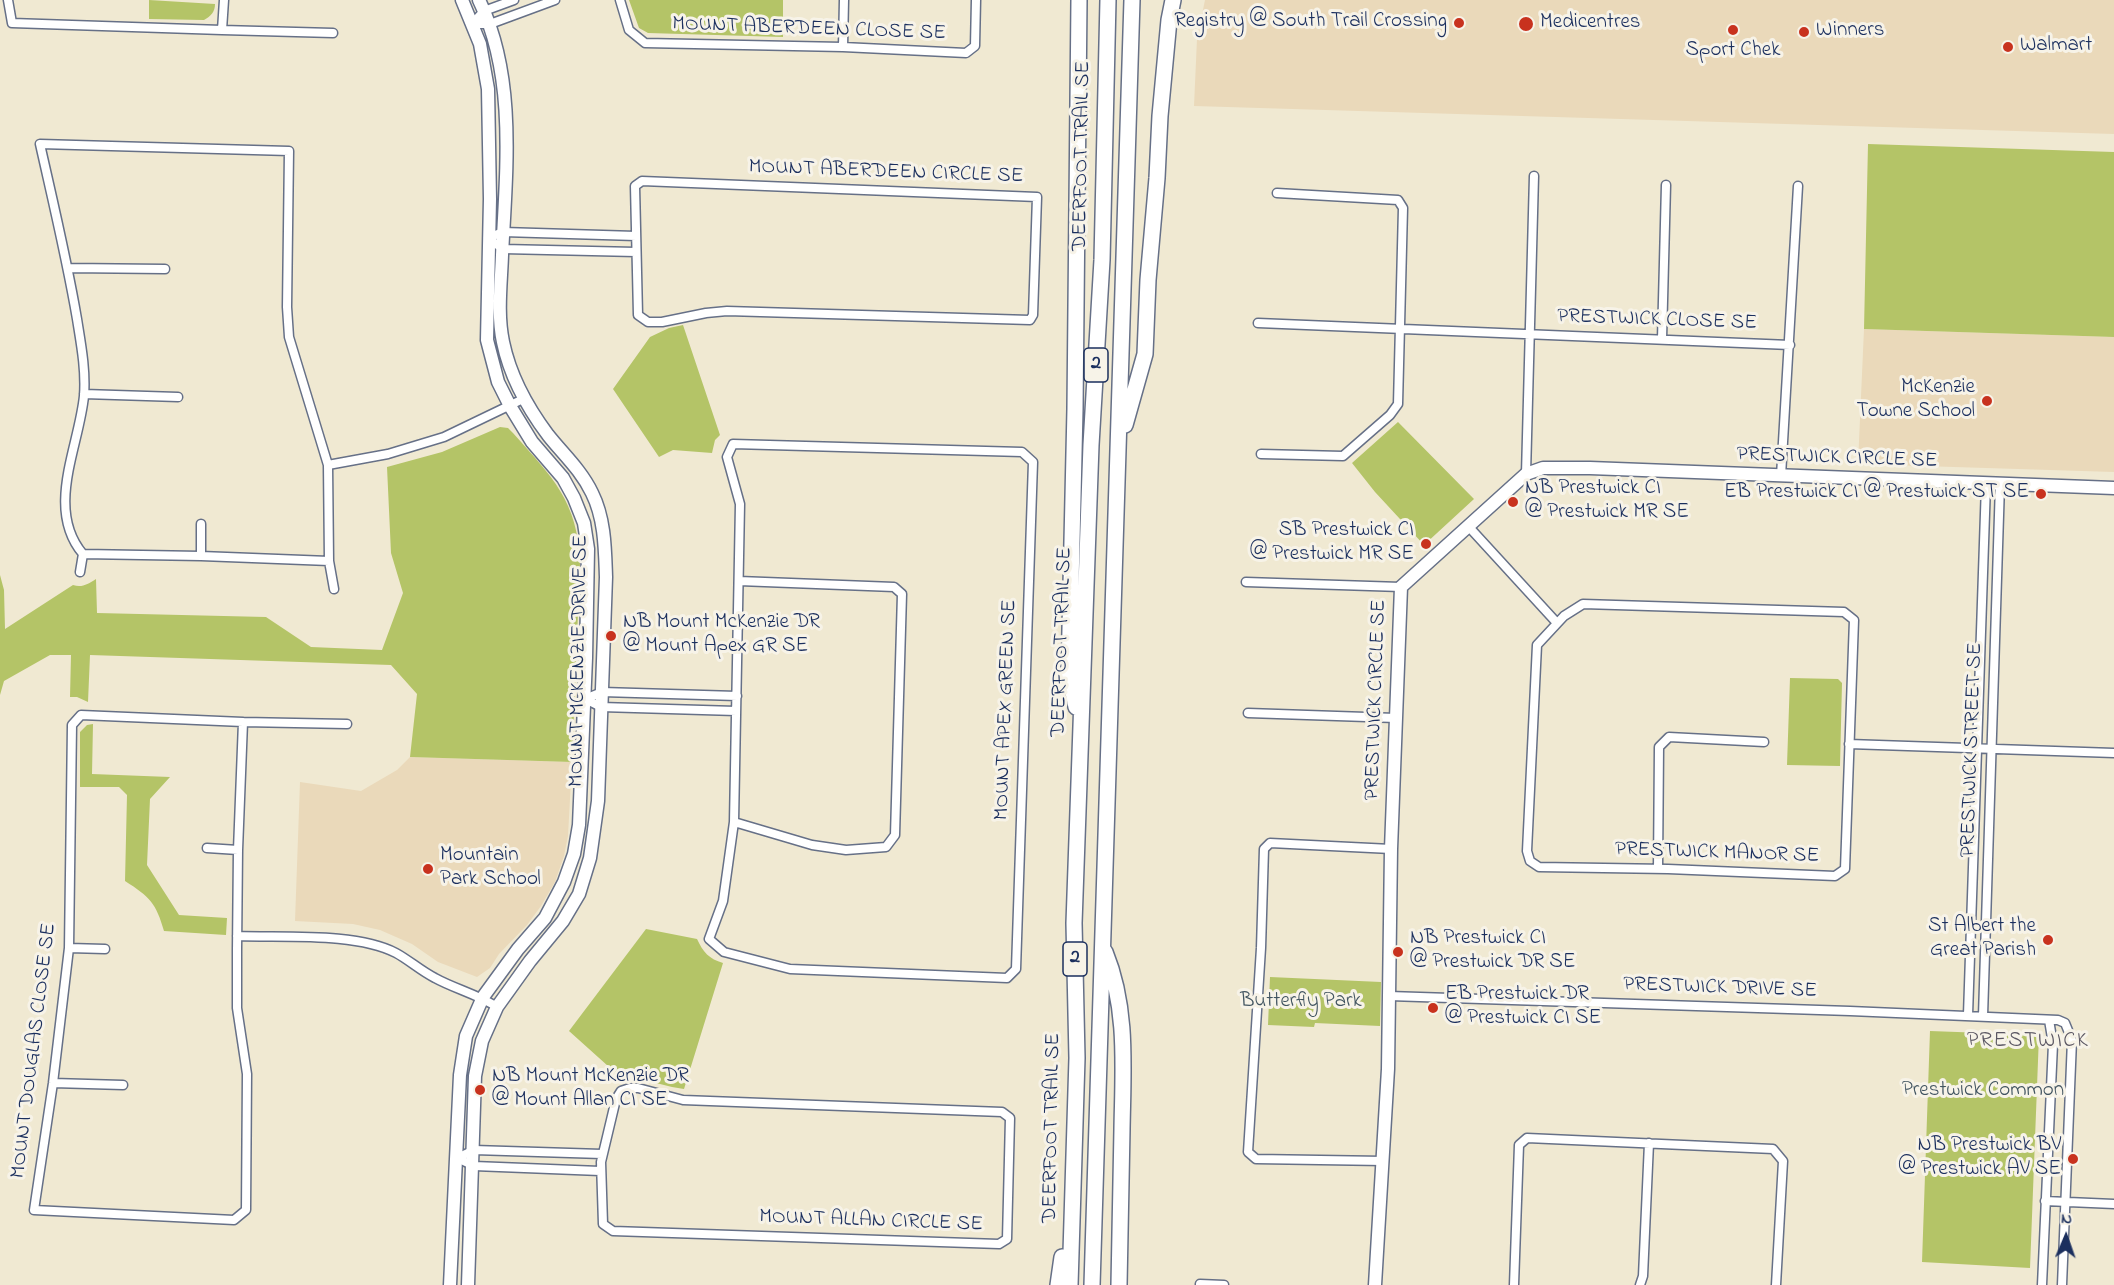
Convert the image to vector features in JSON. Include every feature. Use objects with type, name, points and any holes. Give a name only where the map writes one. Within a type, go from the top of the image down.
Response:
[{"type":"highway","points":[[1079,0],[1075,409],[1069,673],[1080,730]]},
{"type":"highway","name":"DEERFOOT TRAIL SE","points":[[1070,1285],[1077,1058],[1074,923],[1091,445],[1102,260],[1108,0]]},
{"type":"highway","name":"DEERFOOT TRAIL SE","points":[[1092,1285],[1132,0]]},
{"type":"highway","points":[[1118,448],[1145,354],[1160,116],[1173,0]]},
{"type":"highway","points":[[1103,948],[1115,975],[1121,1002],[1123,1065],[1119,1285]]},
{"type":"highway","points":[[1058,1285],[1073,1189]]},
{"type":"street","points":[[9,0],[12,23],[333,33]]},
{"type":"street","points":[[222,30],[224,0]]},
{"type":"street","name":"MOUNT MCKENZIE DRIVE SE","points":[[450,1285],[460,1075],[466,1036],[483,997],[518,949],[545,918],[574,854],[579,825],[585,699],[588,549],[584,523],[563,478],[532,442],[510,406],[498,382],[487,340],[490,140],[488,89],[480,44],[462,0]]},
{"type":"street","points":[[514,0],[481,6],[472,24],[490,24],[555,0]]},
{"type":"street","name":"MOUNT ABERDEEN CLOSE SE","points":[[620,0],[629,30],[645,43],[843,47],[966,53],[975,46],[976,0]]},
{"type":"street","points":[[843,47],[844,0]]},
{"type":"street","name":"MOUNT MCKENZIE DRIVE SE","points":[[468,1285],[474,1166],[475,1076],[482,1041],[497,1007],[530,961],[563,921],[579,894],[590,858],[595,828],[606,577],[601,519],[592,493],[576,466],[548,435],[524,399],[513,378],[502,341],[500,311],[506,138],[503,88],[490,24],[481,6]]},
{"type":"street","points":[[329,561],[83,554],[72,541],[65,504],[69,465],[80,427],[84,394],[84,365],[68,268],[40,144],[288,151],[286,307],[290,337],[328,465],[329,561],[334,589]]},
{"type":"street","points":[[1258,323],[1531,334],[1534,176]]},
{"type":"street","name":"MOUNT ABERDEEN CIRCLE SE","points":[[642,181],[1036,197],[1033,315],[1030,320],[727,311],[662,322],[648,322],[638,315],[636,252],[635,186],[642,181]]},
{"type":"street","points":[[1662,339],[1666,185]]},
{"type":"street","points":[[1781,476],[1798,186]]},
{"type":"street","points":[[1261,454],[1343,456],[1390,415],[1398,404],[1403,208],[1398,200],[1277,194]]},
{"type":"street","points":[[488,238],[503,232],[636,236]]},
{"type":"street","points":[[488,238],[502,249],[636,252]]},
{"type":"street","points":[[68,268],[165,269]]},
{"type":"street","name":"PRESTWICK CLOSE SE","points":[[1526,474],[1531,334],[1790,345]]},
{"type":"street","points":[[84,394],[178,397]]},
{"type":"street","points":[[328,465],[388,454],[444,437],[524,399]]},
{"type":"street","name":"MOUNT APEX GREEN SE","points":[[733,444],[1022,452],[1033,462],[1016,969],[1007,978],[790,969],[724,952],[709,939],[723,901],[734,822],[737,696],[740,504],[727,457],[733,444]]},
{"type":"street","name":"PRESTWICK CIRCLE SE","points":[[1375,1285],[1384,1161],[1391,849],[1401,587],[1526,474],[1544,468],[2114,488]]},
{"type":"street","name":"PRESTWICK STREET SE","points":[[1968,1015],[1986,484]]},
{"type":"street","name":"PRESTWICK STREET SE","points":[[1983,1016],[2000,484]]},
{"type":"street","points":[[201,524],[201,556]]},
{"type":"street","points":[[1469,527],[1557,623]]},
{"type":"street","points":[[80,572],[83,554]]},
{"type":"street","points":[[734,822],[812,845],[846,850],[886,847],[895,836],[902,594],[894,586],[739,581]]},
{"type":"street","points":[[1246,582],[1401,587]]},
{"type":"street","name":"PRESTWICK MANOR SE","points":[[1583,604],[1844,612],[1854,620],[1845,869],[1835,876],[1539,867],[1530,861],[1527,851],[1537,645],[1557,623],[1583,604]]},
{"type":"street","points":[[585,699],[602,692],[737,696]]},
{"type":"street","points":[[585,699],[601,707],[736,711]]},
{"type":"street","points":[[1248,713],[1396,718]]},
{"type":"street","name":"MOUNT DOUGLAS CLOSE SE","points":[[81,715],[243,722],[238,850],[237,1008],[247,1074],[246,1210],[234,1220],[34,1210],[53,1083],[69,948],[72,725],[81,715]]},
{"type":"street","points":[[243,722],[347,724]]},
{"type":"street","points":[[1658,869],[1659,747],[1669,737],[1764,742]]},
{"type":"street","points":[[1849,744],[2114,753]]},
{"type":"street","points":[[1384,1161],[1256,1159],[1248,1152],[1261,948],[1264,849],[1270,843],[1391,849]]},
{"type":"street","points":[[207,848],[238,850]]},
{"type":"street","points":[[237,936],[338,939],[367,943],[395,952],[435,978],[483,997],[497,1007]]},
{"type":"street","points":[[69,948],[105,949]]},
{"type":"street","name":"PRESTWICK DRIVE SE","points":[[1389,996],[1968,1015],[2049,1020]]},
{"type":"street","points":[[2042,1285],[2053,1044],[2049,1020],[2065,1023],[2072,1040],[2062,1285]]},
{"type":"street","points":[[53,1083],[123,1085]]},
{"type":"street","name":"MOUNT ALLAN CIRCLE SE","points":[[638,1088],[683,1100],[1002,1112],[1010,1118],[1007,1239],[999,1244],[613,1231],[603,1224],[600,1171],[602,1154],[616,1099],[621,1091],[638,1088]]},
{"type":"street","points":[[1514,1285],[1519,1145],[1527,1138],[1773,1149],[1783,1161],[1776,1285]]},
{"type":"street","points":[[1640,1285],[1643,1276],[1649,1143]]},
{"type":"street","points":[[457,1158],[474,1150],[602,1154]]},
{"type":"street","points":[[457,1158],[474,1166],[600,1171]]},
{"type":"street","points":[[2045,1201],[2114,1204]]},
{"type":"street","points":[[1200,1284],[1224,1285]]},
{"type":"shaded area","points":[[1205,0],[2114,0],[2114,134],[1194,106],[1197,39]]},
{"type":"shaded area","name":"McKenzie Towne School","points":[[1864,329],[2114,337],[2114,472],[1858,464]]},
{"type":"shaded area","name":"Mountain Park School","points":[[410,757],[572,762],[568,836],[555,882],[527,925],[499,954],[490,968],[477,977],[438,962],[412,944],[380,930],[353,924],[295,921],[300,782],[361,791],[397,770]]},
{"type":"green space","points":[[149,0],[215,4],[215,7],[212,14],[204,20],[149,19]]},
{"type":"green space","points":[[629,0],[783,0],[783,37],[648,33],[639,28]]},
{"type":"green space","points":[[1868,144],[2114,152],[2114,337],[1864,329]]},
{"type":"green space","points":[[683,325],[720,435],[715,440],[712,453],[673,450],[659,457],[613,389],[650,337],[669,328]]},
{"type":"green space","points":[[1398,422],[1474,499],[1424,545],[1375,492],[1352,463]]},
{"type":"green space","points":[[500,427],[508,428],[551,477],[568,506],[578,541],[580,563],[572,762],[410,757],[417,694],[391,665],[90,655],[88,702],[77,697],[70,697],[71,655],[50,655],[4,681],[0,695],[0,575],[4,590],[5,629],[73,585],[82,586],[96,579],[97,613],[266,617],[311,647],[382,650],[403,593],[391,553],[387,467],[442,452]]},
{"type":"green space","points":[[1790,678],[1838,679],[1842,683],[1840,766],[1787,765]]},
{"type":"green space","points":[[93,724],[92,774],[170,777],[150,799],[147,865],[179,915],[227,918],[226,935],[164,931],[151,901],[125,881],[127,795],[119,787],[80,787],[80,732],[87,725]]},
{"type":"green space","points":[[646,929],[697,939],[707,954],[723,963],[684,1089],[635,1075],[618,1075],[569,1031]]},
{"type":"green space","name":"Butterfly Park","points":[[1270,977],[1381,982],[1380,1026],[1315,1023],[1314,1027],[1268,1025]]},
{"type":"green space","name":"Prestwick Common","points":[[1930,1031],[2039,1035],[2030,1268],[1922,1262]]},
{"type":"place","name":"Registry @ South Trail Crossing","points":[[1459,23]]},
{"type":"place","name":"Medicentres","points":[[1526,24]]},
{"type":"place","name":"Sport Chek","points":[[1733,30]]},
{"type":"place","name":"Winners","points":[[1804,32]]},
{"type":"place","name":"Walmart","points":[[2008,47]]},
{"type":"place","name":"McKenzie Towne School","points":[[1987,401]]},
{"type":"place","name":"EB Prestwick CI @ Prestwick ST SE","points":[[2041,494]]},
{"type":"place","name":"NB Prestwick CI @ Prestwick MR SE","points":[[1513,502]]},
{"type":"place","name":"SB Prestwick CI @ Prestwick MR SE","points":[[1426,544]]},
{"type":"place","name":"NB Mount McKenzie DR @ Mount Apex GR SE","points":[[611,636]]},
{"type":"place","name":"Mountain Park School","points":[[428,869]]},
{"type":"place","name":"St Albert the Great Parish","points":[[2048,940]]},
{"type":"place","name":"NB Prestwick CI @ Prestwick DR SE","points":[[1398,952]]},
{"type":"place","name":"EB Prestwick DR @ Prestwick CI SE","points":[[1433,1008]]},
{"type":"place","name":"NB Mount McKenzie DR @ Mount Allan CI SE","points":[[480,1090]]},
{"type":"place","name":"NB Prestwick BV @ Prestwick AV SE","points":[[2073,1159]]},
{"type":"district","name":"PRESTWICK","points":[[2028,1042]]}]
